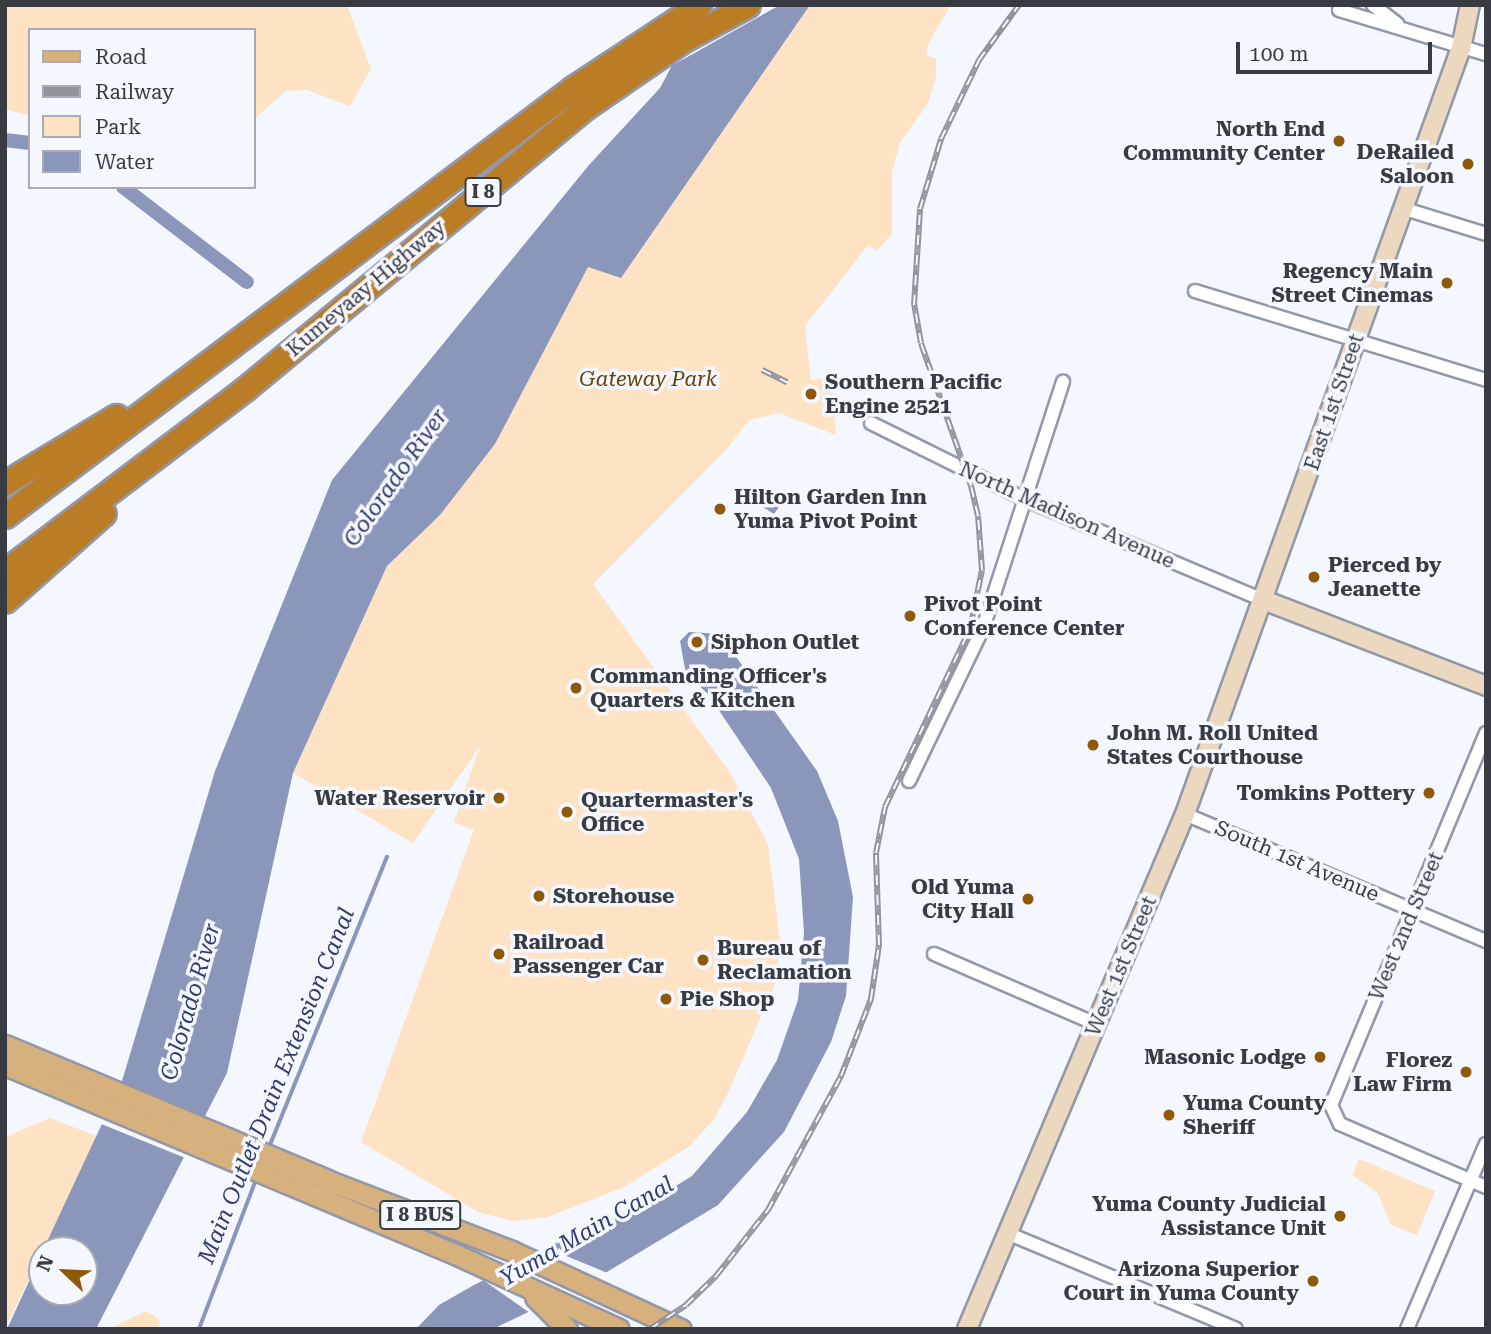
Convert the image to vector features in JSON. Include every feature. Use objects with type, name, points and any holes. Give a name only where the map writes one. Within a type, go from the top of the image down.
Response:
[{"type":"highway","name":"Kumeyaay Highway","points":[[5,516],[601,67],[699,5]]},
{"type":"highway","name":"Kumeyaay Highway","points":[[5,571],[246,388],[586,107],[740,9]]},
{"type":"highway","points":[[5,483],[224,351]]},
{"type":"highway","points":[[5,601],[246,388]]},
{"type":"main road","name":"I 8 BUS","points":[[5,1045],[154,1118]]},
{"type":"main road","name":"I 8 BUS","points":[[5,1065],[154,1118],[323,1189],[550,1300],[619,1329]]},
{"type":"main road","name":"I 8 BUS","points":[[323,1189],[512,1251],[681,1329]]},
{"type":"main road","points":[[550,1300],[569,1326]]},
{"type":"street","points":[[1373,5],[1405,30]]},
{"type":"street","name":"East 1st Street","points":[[1266,601],[1356,338],[1461,48],[1470,5]]},
{"type":"street","points":[[1339,10],[1486,54]]},
{"type":"street","points":[[1402,208],[1486,234]]},
{"type":"street","points":[[1195,291],[1356,338],[1486,380]]},
{"type":"street","points":[[909,781],[982,628],[1063,382]]},
{"type":"street","name":"North Madison Avenue","points":[[871,423],[1024,499],[1266,601]]},
{"type":"street","points":[[1266,601],[1486,686]]},
{"type":"street","name":"West 1st Street","points":[[967,1329],[1185,814],[1266,601]]},
{"type":"street","name":"West 2nd Street","points":[[1471,1180],[1335,1119],[1333,1097],[1486,733]]},
{"type":"street","name":"South 1st Avenue","points":[[1185,814],[1486,942]]},
{"type":"street","points":[[934,954],[1096,1024]]},
{"type":"street","points":[[1408,1329],[1486,1144]]},
{"type":"street","points":[[1471,1180],[1486,1187]]},
{"type":"street","points":[[1007,1233],[1236,1329]]},
{"type":"green space","points":[[5,5],[347,5],[371,69],[350,106],[307,90],[286,91],[256,117],[256,28],[28,28],[28,115],[5,109]]},
{"type":"green space","name":"Gateway Park","points":[[810,5],[951,5],[929,42],[926,55],[936,58],[936,77],[928,103],[900,143],[892,172],[892,234],[877,251],[868,245],[805,326],[811,380],[824,378],[829,391],[845,399],[835,418],[836,435],[779,413],[749,420],[727,449],[593,584],[731,774],[768,844],[780,942],[775,984],[729,1091],[714,1119],[690,1146],[624,1187],[548,1217],[513,1221],[478,1212],[361,1142],[474,830],[454,822],[480,746],[413,843],[293,773],[387,566],[440,515],[495,444],[588,266],[621,278]]},
{"type":"green space","points":[[50,1118],[97,1136],[49,1236],[28,1236],[28,1281],[5,1329],[5,1137]]},
{"type":"green space","points":[[1359,1159],[1435,1191],[1417,1235],[1391,1225],[1377,1192],[1352,1175]]},
{"type":"green space","points":[[146,1311],[159,1319],[160,1329],[109,1329]]},
{"type":"water","name":"Colorado River","points":[[704,5],[810,5],[621,278],[588,267],[495,444],[440,515],[387,566],[293,773],[227,1073],[96,1329],[7,1329],[28,1283],[28,1306],[98,1306],[98,1236],[50,1236],[122,1081],[215,771],[332,480],[589,165],[660,88]]},
{"type":"water","points":[[761,495],[779,507],[774,514],[758,504]]},
{"type":"water","points":[[689,632],[720,634],[817,771],[838,821],[853,897],[846,996],[831,1042],[784,1132],[718,1205],[587,1284],[493,1329],[416,1329],[439,1305],[474,1285],[579,1231],[648,1203],[692,1176],[747,1112],[777,1060],[798,1000],[804,933],[799,859],[771,788],[708,694],[686,674],[680,641]]},
{"type":"pier","points":[[700,5],[780,5],[666,69]]},
{"type":"pier","points":[[117,1085],[210,1122],[194,1161],[101,1124]]},
{"type":"pier","points":[[542,1246],[610,1274],[530,1313],[480,1278]]},
{"type":"waterway","name":"Yuma Main Canal","points":[[5,140],[28,143]]},
{"type":"waterway","name":"Yuma Main Canal","points":[[126,189],[247,282]]},
{"type":"waterway","name":"Main Outlet Drain Extension Canal","points":[[268,1150],[387,857]]},
{"type":"waterway","name":"Main Outlet Drain Extension Canal","points":[[199,1329],[257,1177]]},
{"type":"railway","points":[[650,1329],[686,1305],[716,1276],[768,1210],[841,1076],[871,999],[879,945],[876,853],[885,807],[970,629],[982,570],[978,516],[971,486],[921,343],[914,305],[920,209],[941,139],[979,60],[1019,5]]},
{"type":"railway","points":[[762,370],[787,382]]},
{"type":"railway","points":[[829,403],[834,406]]},
{"type":"place","name":"North End Community Center","points":[[1339,141]]},
{"type":"place","name":"DeRailed Saloon","points":[[1468,164]]},
{"type":"place","name":"Regency Main Street Cinemas","points":[[1447,283]]},
{"type":"place","name":"Southern Pacific Engine 2521","points":[[811,394]]},
{"type":"place","name":"Hilton Garden Inn Yuma Pivot Point","points":[[720,509]]},
{"type":"place","name":"Pierced by Jeanette","points":[[1314,577]]},
{"type":"place","name":"Pivot Point Conference Center","points":[[910,616]]},
{"type":"place","name":"Siphon Outlet","points":[[697,642]]},
{"type":"place","name":"Commanding Officer's Quarters & Kitchen","points":[[576,688]]},
{"type":"place","name":"John M. Roll United States Courthouse","points":[[1093,745]]},
{"type":"place","name":"Tomkins Pottery","points":[[1429,793]]},
{"type":"place","name":"Water Reservoir","points":[[499,798]]},
{"type":"place","name":"Quartermaster's Office","points":[[567,812]]},
{"type":"place","name":"Storehouse","points":[[539,896]]},
{"type":"place","name":"Old Yuma City Hall","points":[[1028,899]]},
{"type":"place","name":"Railroad Passenger Car","points":[[499,954]]},
{"type":"place","name":"Bureau of Reclamation","points":[[703,960]]},
{"type":"place","name":"Pie Shop","points":[[666,999]]},
{"type":"place","name":"Masonic Lodge","points":[[1320,1057]]},
{"type":"place","name":"Florez Law Firm","points":[[1466,1072]]},
{"type":"place","name":"Yuma County Sheriff","points":[[1169,1115]]},
{"type":"place","name":"Yuma County Judicial Assistance Unit","points":[[1340,1216]]},
{"type":"place","name":"Arizona Superior Court in Yuma County","points":[[1313,1281]]}]
